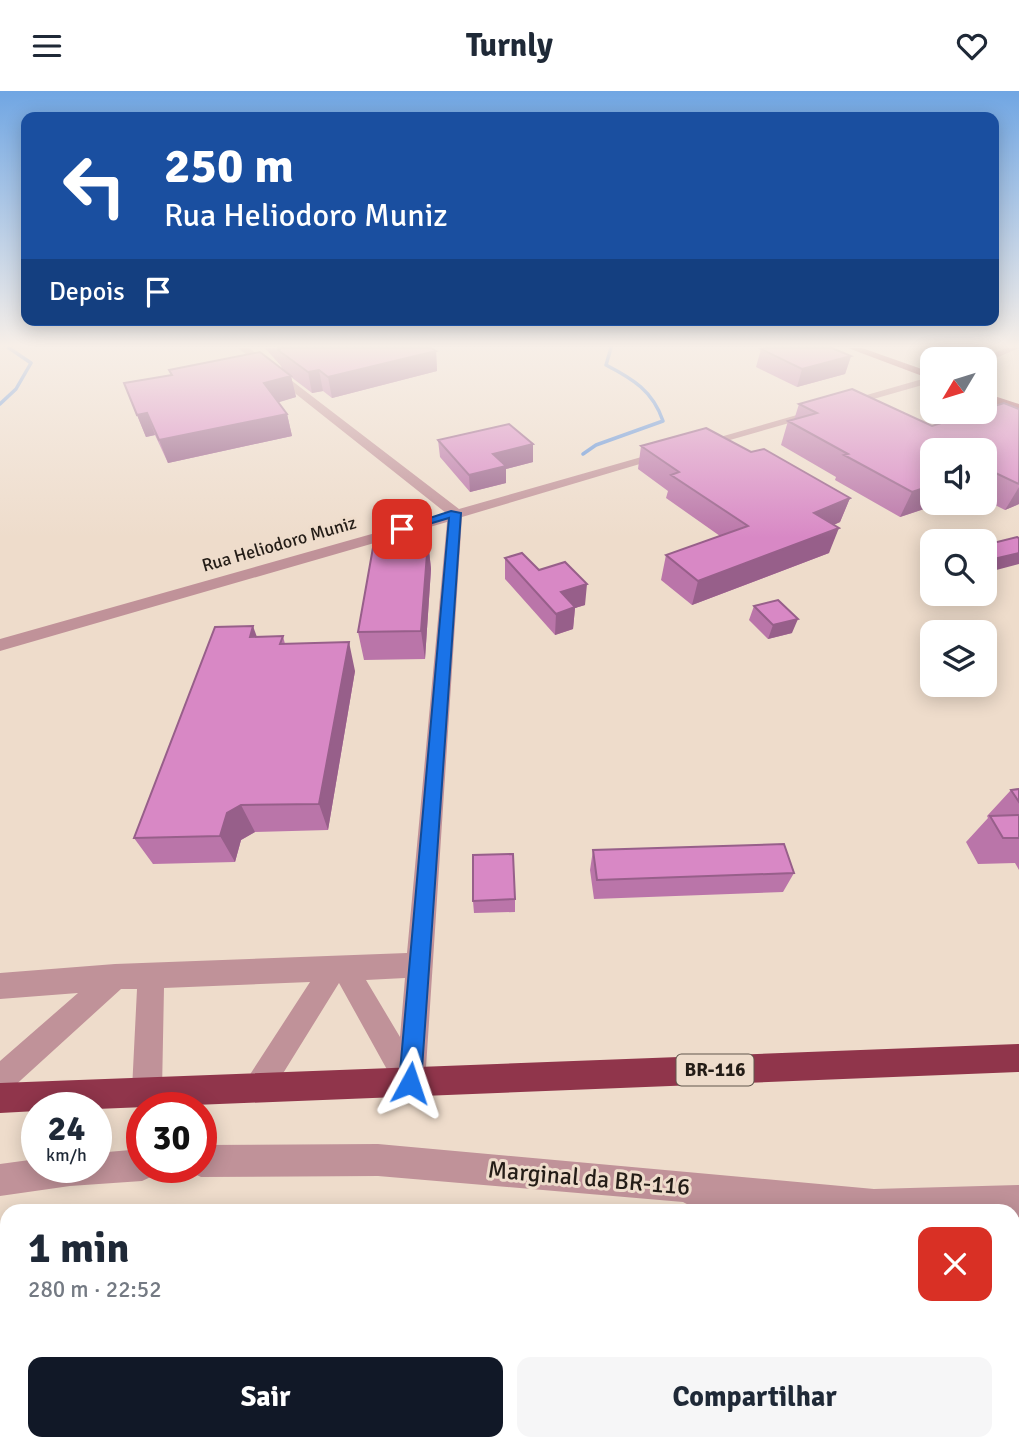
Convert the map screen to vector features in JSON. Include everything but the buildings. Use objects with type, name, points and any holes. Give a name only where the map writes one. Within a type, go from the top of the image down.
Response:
[{"type":"highway","name":"BR-116","points":[[0,1098],[147,1090],[410,1083],[1019,1058]]},
{"type":"street","points":[[324,411],[455,513],[410,1083]]},
{"type":"street","name":"Rua Heliodoro Muniz","points":[[0,645],[815,411]]},
{"type":"street","points":[[0,986],[115,977],[419,965]]},
{"type":"street","points":[[340,968],[410,1083]]},
{"type":"street","points":[[259,1086],[340,968]]},
{"type":"street","points":[[147,1090],[151,976]]},
{"type":"street","points":[[0,1080],[115,977]]},
{"type":"street","name":"Marginal da BR-116","points":[[217,1161],[378,1160],[864,1204]]},
{"type":"street","points":[[0,1181],[70,1170],[126,1166]]},
{"type":"street","points":[[686,1186],[718,1204]]},
{"type":"street","name":"Marginal da BR-116","points":[[910,1204],[1019,1201]]},
{"type":"waterway","points":[[583,454],[596,445],[663,421],[659,411]]},
{"type":"route","points":[[402,529],[455,513],[410,1083]]}]
